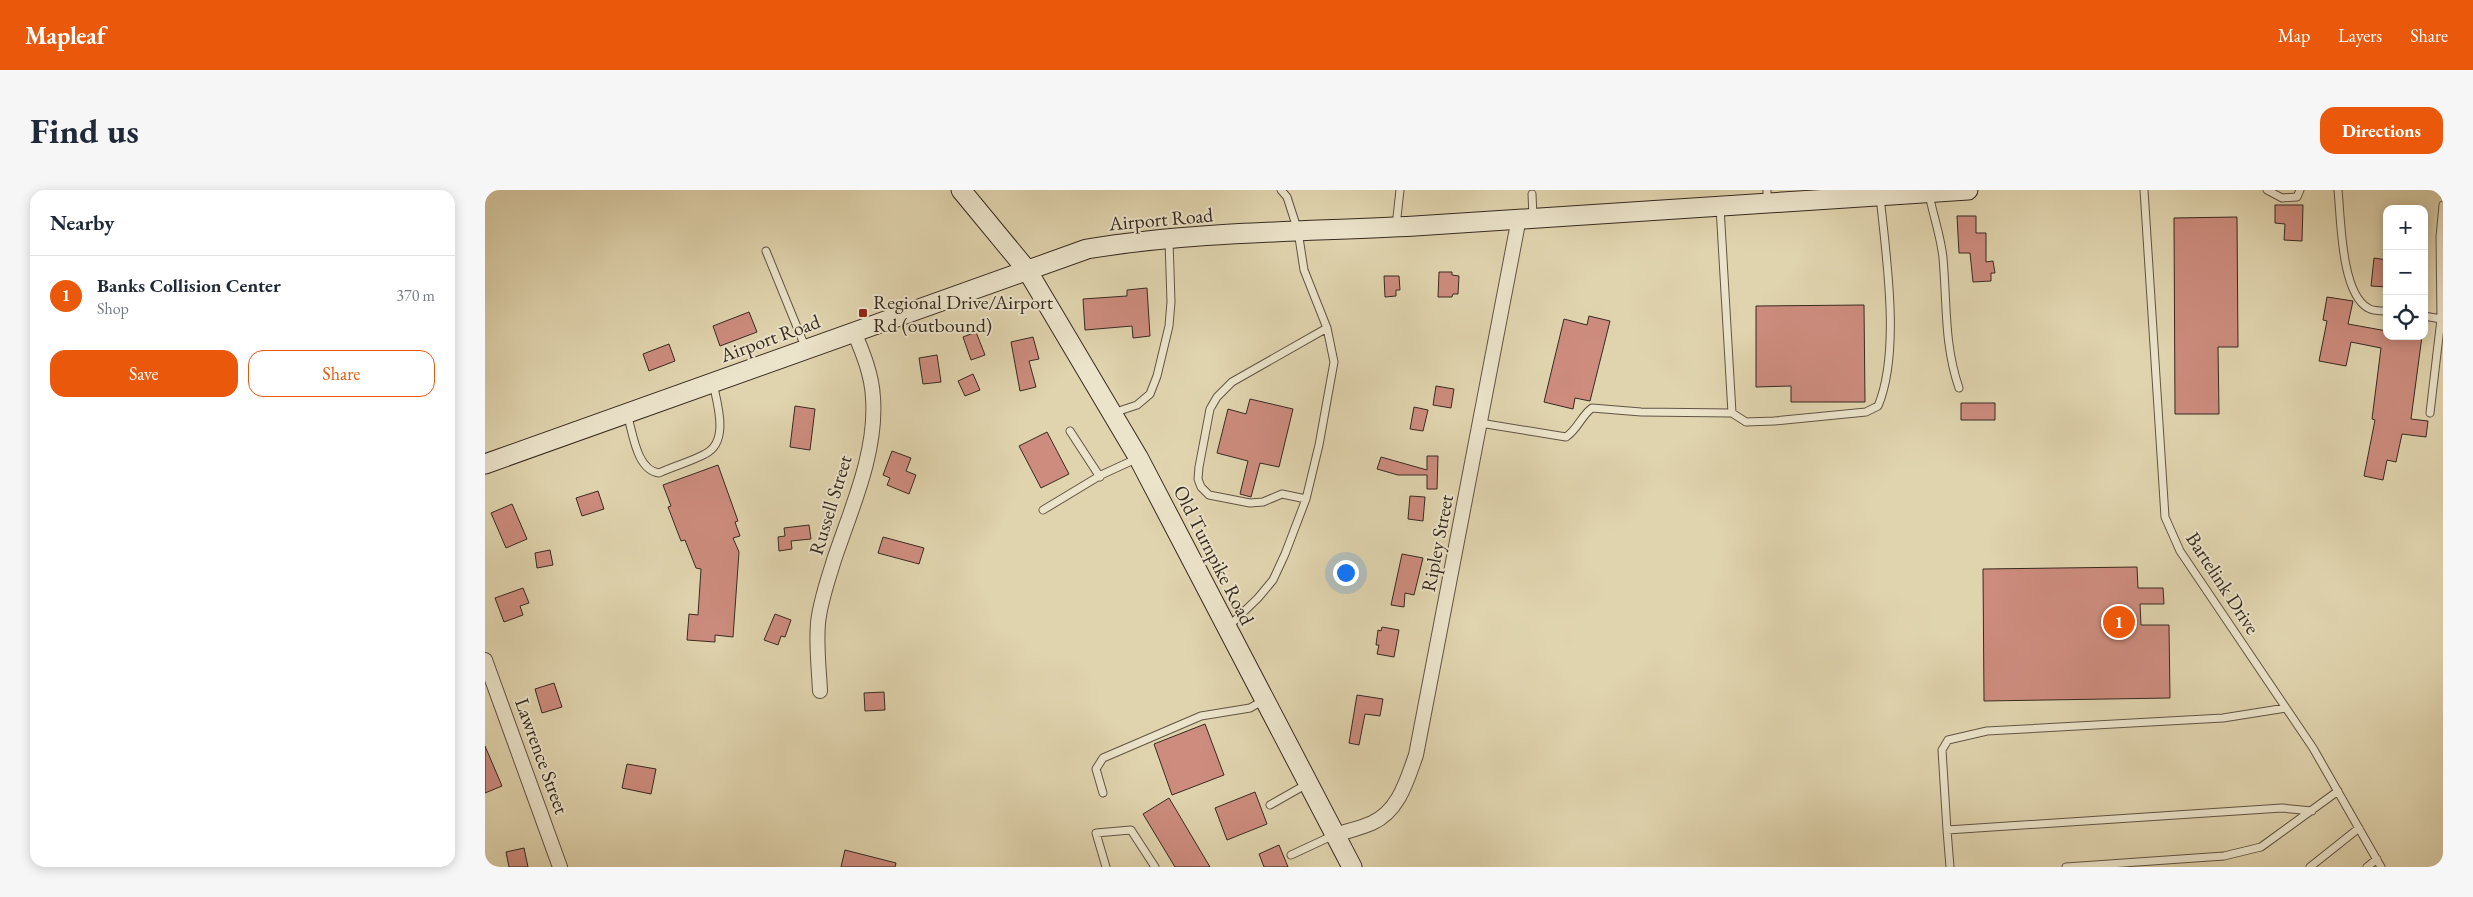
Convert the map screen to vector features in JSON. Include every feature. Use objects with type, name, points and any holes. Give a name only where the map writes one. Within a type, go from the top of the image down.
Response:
[{"type":"street","name":"Old Turnpike Road","points":[[961,190],[1027,270],[1113,413],[1352,867]]},
{"type":"street","name":"Airport Road","points":[[485,464],[1087,249],[1120,243],[1720,206],[1767,196],[1855,194],[1880,196],[1900,192],[1929,193],[1968,190]]},
{"type":"street","name":"Ripley Street","points":[[1335,834],[1373,823],[1386,813],[1405,786],[1416,755],[1480,423],[1526,218]]},
{"type":"street","name":"Russell Street","points":[[820,691],[818,622],[825,589],[866,463],[872,431],[873,399],[871,384],[864,354],[854,332]]},
{"type":"street","name":"Lawrence Street","points":[[485,660],[560,867]]},
{"type":"lane","points":[[1227,628],[1258,598],[1273,580],[1305,499],[1319,445],[1334,362],[1327,328],[1304,270],[1298,231],[1287,197],[1281,190]]},
{"type":"lane","points":[[1396,227],[1400,190]]},
{"type":"lane","name":"Bartelink Drive","points":[[2144,190],[2165,517],[2180,551],[2313,748],[2381,867]]},
{"type":"lane","points":[[2267,190],[2282,198],[2297,197],[2300,190]]},
{"type":"lane","points":[[2338,190],[2343,249],[2354,295],[2368,309],[2383,311]]},
{"type":"lane","points":[[1929,193],[1943,256],[1945,313],[1950,364],[1959,388]]},
{"type":"lane","points":[[1526,218],[1532,194]]},
{"type":"lane","points":[[1480,423],[1566,437],[1574,432],[1584,414],[1592,408],[1641,412],[1732,413],[1746,422],[1774,422],[1866,412],[1878,406],[1886,387],[1890,360],[1886,259],[1880,196]]},
{"type":"lane","points":[[2430,413],[2441,319],[2440,237],[2443,204]]},
{"type":"lane","points":[[1720,206],[1732,413]]},
{"type":"lane","points":[[1113,413],[1137,405],[1150,394],[1157,376],[1169,326],[1169,240]]},
{"type":"lane","points":[[766,251],[806,350]]},
{"type":"lane","points":[[2428,317],[2441,319]]},
{"type":"lane","points":[[1305,499],[1282,494],[1263,502],[1250,503],[1209,495],[1201,487],[1198,479],[1199,467],[1210,409],[1217,397],[1232,382],[1327,328]]},
{"type":"lane","points":[[627,413],[643,464],[651,472],[659,473],[706,454],[715,446],[721,419],[713,383]]},
{"type":"lane","points":[[1069,431],[1100,477]]},
{"type":"lane","points":[[1043,510],[1100,477],[1138,458]]},
{"type":"lane","points":[[1103,793],[1096,769],[1103,758],[1201,716],[1250,708],[1263,700]]},
{"type":"lane","points":[[1950,867],[1942,750],[1947,740],[1987,731],[2223,718],[2286,708]]},
{"type":"lane","points":[[1270,805],[1307,784]]},
{"type":"lane","points":[[2065,867],[2224,856],[2261,848],[2338,791]]},
{"type":"lane","points":[[1947,830],[2282,808],[2311,811]]},
{"type":"lane","points":[[2310,867],[2359,828]]},
{"type":"lane","points":[[1106,867],[1096,833],[1131,830],[1155,867]]},
{"type":"lane","points":[[1291,855],[1335,834]]},
{"type":"lane","points":[[2367,867],[2377,859]]},
{"type":"building","points":[[2275,205],[2303,205],[2302,241],[2284,240],[2285,224],[2275,223]]},
{"type":"building","points":[[1957,216],[1976,216],[1976,233],[1986,233],[1986,262],[1993,261],[1995,273],[1991,273],[1991,281],[1973,282],[1970,253],[1959,253]]},
{"type":"building","points":[[2237,217],[2238,347],[2218,347],[2219,414],[2175,414],[2174,218]]},
{"type":"building","points":[[2374,258],[2383,259],[2383,287],[2371,286]]},
{"type":"building","points":[[1439,272],[1452,272],[1452,275],[1459,276],[1458,294],[1453,294],[1452,297],[1438,297]]},
{"type":"building","points":[[1384,276],[1399,276],[1400,290],[1396,290],[1396,296],[1385,297]]},
{"type":"building","points":[[1147,288],[1150,336],[1133,338],[1132,326],[1085,330],[1083,299],[1127,296],[1127,290]]},
{"type":"building","points":[[2327,297],[2353,301],[2348,324],[2383,330],[2383,340],[2421,340],[2411,419],[2428,421],[2426,437],[2402,434],[2396,462],[2387,460],[2383,480],[2364,476],[2375,420],[2372,419],[2381,348],[2351,342],[2346,366],[2319,361],[2327,321],[2323,320]]},
{"type":"building","points":[[1864,305],[1865,402],[1791,402],[1791,386],[1756,387],[1756,306]]},
{"type":"building","points":[[749,312],[757,332],[720,346],[713,326]]},
{"type":"building","points":[[1589,316],[1610,321],[1590,401],[1575,398],[1573,409],[1544,402],[1564,319],[1587,325]]},
{"type":"building","points":[[976,332],[985,355],[971,360],[963,337]]},
{"type":"building","points":[[1033,337],[1039,359],[1029,361],[1036,387],[1020,391],[1011,342]]},
{"type":"building","points":[[669,344],[675,361],[649,371],[643,354]]},
{"type":"building","points":[[937,355],[941,382],[923,384],[919,358]]},
{"type":"building","points":[[973,374],[980,390],[965,396],[958,381]]},
{"type":"building","points":[[1436,386],[1454,389],[1451,408],[1433,405]]},
{"type":"building","points":[[1250,399],[1293,409],[1279,467],[1260,463],[1251,497],[1240,494],[1248,461],[1217,453],[1228,409],[1246,414]]},
{"type":"building","points":[[1961,403],[1995,403],[1995,420],[1961,420]]},
{"type":"building","points":[[795,406],[815,409],[810,450],[790,447]]},
{"type":"building","points":[[1414,407],[1428,410],[1423,431],[1410,429]]},
{"type":"building","points":[[1047,432],[1069,474],[1041,488],[1019,446]]},
{"type":"building","points":[[892,451],[911,458],[906,471],[916,475],[909,494],[887,485],[890,478],[883,475]]},
{"type":"building","points":[[1427,456],[1438,456],[1437,489],[1427,489],[1427,475],[1398,475],[1377,469],[1381,457],[1427,470]]},
{"type":"building","points":[[718,465],[738,521],[735,522],[740,536],[733,538],[739,552],[733,637],[715,635],[715,642],[687,640],[689,614],[698,615],[701,569],[696,568],[685,540],[681,541],[668,507],[671,506],[663,485]]},
{"type":"building","points":[[598,491],[604,509],[582,516],[576,498]]},
{"type":"building","points":[[1410,496],[1425,497],[1423,521],[1408,519]]},
{"type":"building","points":[[512,504],[527,539],[506,548],[491,513]]},
{"type":"building","points":[[809,525],[811,539],[791,541],[792,549],[779,551],[778,537],[785,536],[784,528]]},
{"type":"building","points":[[883,537],[924,548],[919,564],[878,553]]},
{"type":"building","points":[[550,550],[553,565],[537,568],[535,553]]},
{"type":"building","points":[[1402,554],[1423,558],[1414,595],[1405,593],[1404,607],[1391,605]]},
{"type":"building","points":[[2137,567],[2138,588],[2163,588],[2164,604],[2140,604],[2141,625],[2169,625],[2170,698],[1984,701],[1983,569]]},
{"type":"building","points":[[523,588],[529,603],[520,606],[523,615],[504,622],[495,598]]},
{"type":"building","points":[[775,614],[791,620],[785,637],[781,636],[778,645],[764,640]]},
{"type":"building","points":[[1382,627],[1399,630],[1394,657],[1377,654],[1379,645],[1376,645],[1378,630],[1381,631]]},
{"type":"building","points":[[554,683],[562,707],[542,713],[535,689]]},
{"type":"building","points":[[884,692],[885,710],[865,711],[864,693]]},
{"type":"building","points":[[1357,695],[1383,699],[1380,716],[1365,714],[1359,745],[1349,743]]},
{"type":"building","points":[[1205,724],[1224,775],[1172,795],[1154,744]]},
{"type":"building","points":[[485,746],[502,786],[485,793]]},
{"type":"building","points":[[627,764],[656,769],[651,794],[622,788]]},
{"type":"building","points":[[1255,792],[1267,824],[1227,840],[1215,808]]},
{"type":"building","points":[[1169,798],[1210,867],[1175,867],[1143,814]]},
{"type":"building","points":[[1279,845],[1288,867],[1264,867],[1259,854]]},
{"type":"building","points":[[524,848],[528,867],[509,867],[506,852]]},
{"type":"building","points":[[845,850],[896,863],[895,867],[841,867]]},
{"type":"place","name":"Regional Drive/Airport Rd (outbound)","points":[[863,313]]},
{"type":"place","name":"Banks Collision Center","points":[[2119,622]]}]
